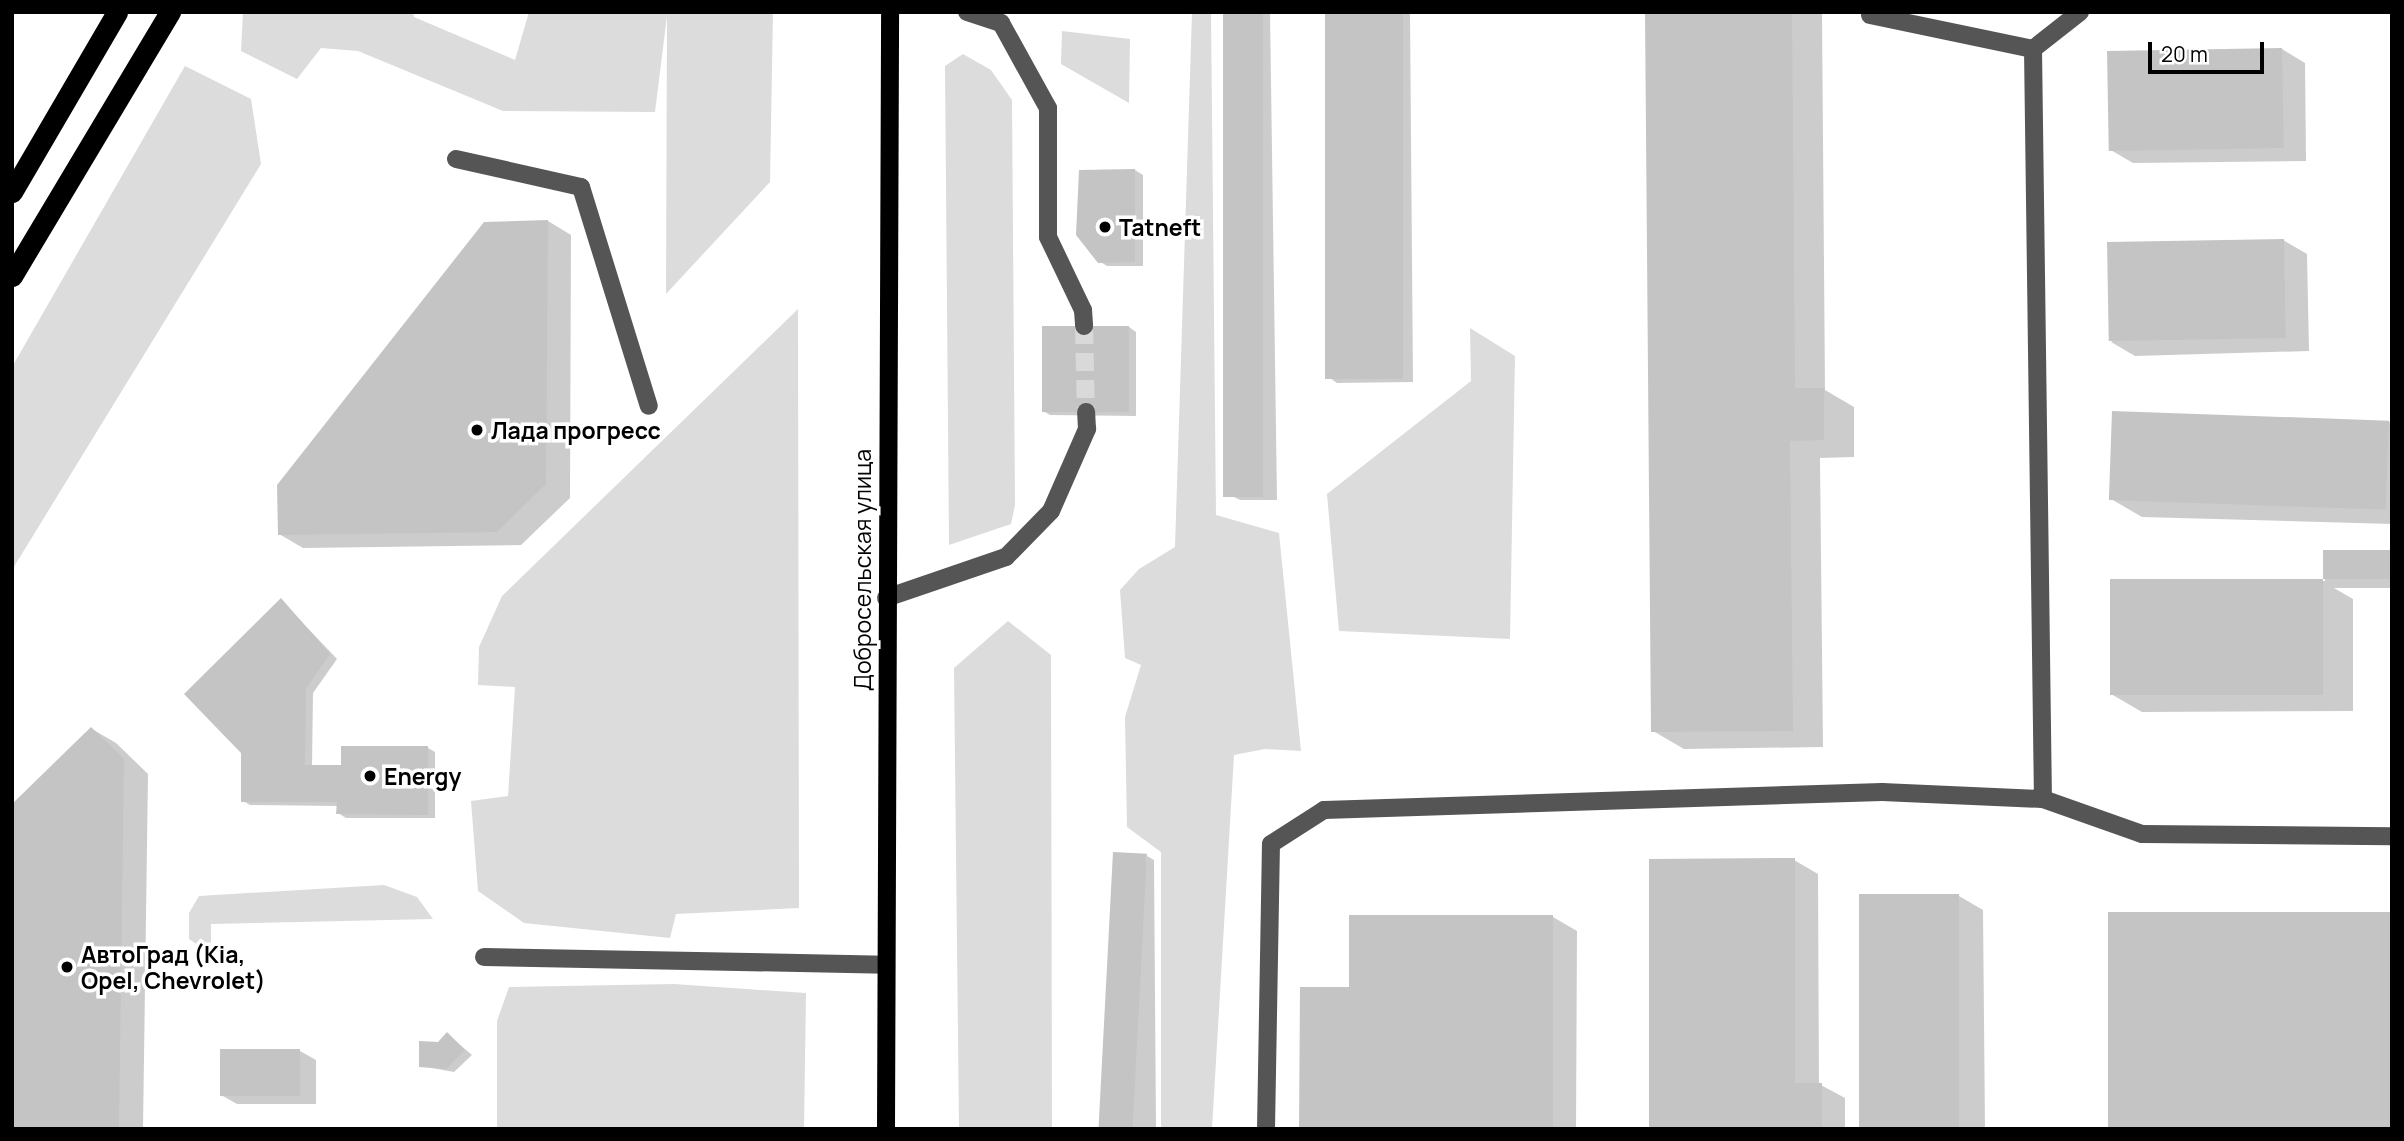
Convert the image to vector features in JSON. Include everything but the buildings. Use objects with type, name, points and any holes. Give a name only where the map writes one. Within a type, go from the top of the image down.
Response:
[{"type":"highway","points":[[12,192],[117,12]]},
{"type":"highway","points":[[12,276],[170,12]]},
{"type":"main road","name":"Добросельская улица","points":[[886,1129],[890,12]]},
{"type":"lane","points":[[967,12],[1000,23],[1048,108],[1048,237],[1083,310],[1084,326]]},
{"type":"lane","points":[[1870,15],[2033,49],[2080,12]]},
{"type":"lane","points":[[2033,49],[2043,799]]},
{"type":"lane","points":[[456,159],[581,187],[649,406]]},
{"type":"lane","points":[[886,598],[1006,557],[1051,511],[1087,429],[1086,412]]},
{"type":"lane","points":[[1266,1129],[1271,844],[1324,810],[1882,792],[2043,799],[2142,834],[2392,836]]},
{"type":"lane","points":[[484,957],[885,965]]},
{"type":"shaded area","points":[[243,12],[413,12],[414,17],[515,60],[529,12],[773,12],[770,182],[666,294],[667,16],[655,112],[503,111],[358,51],[321,48],[297,79],[241,51]]},
{"type":"shaded area","points":[[1192,12],[1211,12],[1216,515],[1279,533],[1301,751],[1265,749],[1234,755],[1212,1129],[1161,1129],[1161,852],[1127,827],[1125,717],[1141,665],[1125,658],[1120,590],[1139,569],[1175,547]]},
{"type":"shaded area","points":[[1062,31],[1130,39],[1129,103],[1061,64]]},
{"type":"shaded area","points":[[963,54],[991,70],[1012,100],[1015,505],[1011,524],[949,545],[945,66]]},
{"type":"shaded area","points":[[185,66],[251,99],[261,164],[12,570],[12,367]]},
{"type":"shaded area","points":[[798,309],[799,908],[676,914],[670,938],[524,923],[478,891],[471,801],[508,796],[515,687],[478,685],[479,647],[502,596]]},
{"type":"shaded area","points":[[1470,328],[1515,356],[1510,639],[1339,631],[1327,494],[1471,381]]},
{"type":"shaded area","points":[[1008,621],[1051,655],[1052,1129],[959,1129],[954,668]]},
{"type":"shaded area","points":[[384,885],[417,897],[433,919],[211,924],[211,954],[189,939],[189,913],[199,896]]},
{"type":"shaded area","points":[[674,984],[806,993],[804,1129],[497,1129],[497,1021],[509,987]]},
{"type":"tunnel","points":[[1084,326],[1086,412]]},
{"type":"place","name":"Tatneft","points":[[1105,227]]},
{"type":"place","name":"Лада прогресс","points":[[477,430]]},
{"type":"place","name":"Energy","points":[[370,776]]},
{"type":"place","name":"АвтоГрад (Kia, Opel, Chevrolet)","points":[[67,967]]}]
